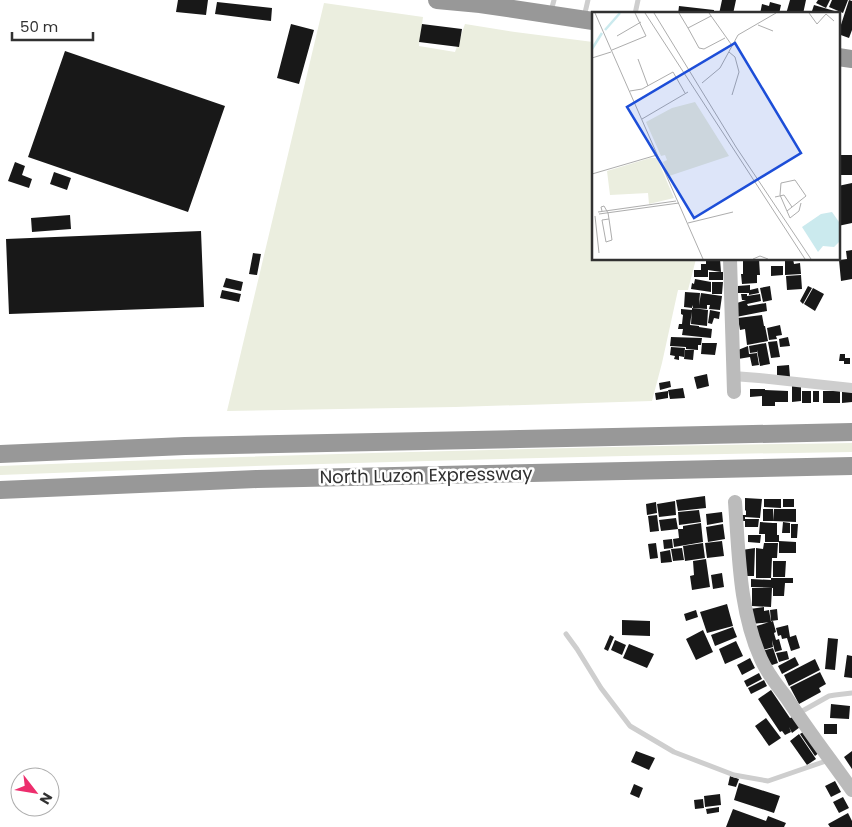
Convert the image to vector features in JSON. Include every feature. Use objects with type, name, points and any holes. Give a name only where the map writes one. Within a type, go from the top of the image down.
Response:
[{"type":"highway","points":[[437,0],[480,2],[521,8],[552,7],[588,20]]},
{"type":"highway","name":"North Luzon Expressway","points":[[0,454],[185,446],[852,432]]},
{"type":"highway","name":"North Luzon Expressway","points":[[0,490],[248,480],[852,466]]},
{"type":"main road","points":[[730,260],[734,392]]},
{"type":"main road","points":[[735,502],[742,589],[749,622],[760,657],[797,714],[852,790]]},
{"type":"street","points":[[733,376],[852,388]]},
{"type":"lane","points":[[588,0],[588,20]]},
{"type":"lane","points":[[566,634],[601,688],[630,726],[674,752],[734,775],[768,781],[829,759]]},
{"type":"lane","points":[[797,714],[829,696],[852,693]]},
{"type":"shaded area","points":[[324,3],[423,17],[419,46],[455,52],[465,24],[592,42],[592,260],[696,260],[688,290],[678,290],[652,401],[227,411]]},
{"type":"shaded area","points":[[852,443],[852,452],[426,461],[0,475],[0,466],[106,462],[426,452]]},
{"type":"building","points":[[178,0],[208,0],[206,15],[176,12]]},
{"type":"building","points":[[722,0],[736,0],[733,12],[719,12]]},
{"type":"building","points":[[790,0],[806,0],[803,12],[787,12]]},
{"type":"building","points":[[818,0],[830,0],[826,8],[816,3]]},
{"type":"building","points":[[832,0],[848,0],[843,13],[829,7]]},
{"type":"building","points":[[849,0],[852,1],[852,30],[849,38],[840,35],[840,28]]},
{"type":"building","points":[[217,2],[272,8],[271,21],[215,14]]},
{"type":"building","points":[[770,2],[781,5],[779,12],[760,12],[762,4],[769,6]]},
{"type":"building","points":[[814,5],[838,12],[812,12]]},
{"type":"building","points":[[679,6],[714,10],[714,12],[678,12]]},
{"type":"building","points":[[291,24],[314,30],[299,84],[277,78]]},
{"type":"building","points":[[422,24],[462,29],[459,47],[419,42]]},
{"type":"building","points":[[65,51],[225,106],[188,212],[28,157]]},
{"type":"building","points":[[840,155],[852,155],[852,175],[840,175]]},
{"type":"building","points":[[15,162],[25,166],[22,175],[32,179],[29,188],[8,181]]},
{"type":"building","points":[[54,172],[71,178],[67,190],[50,184]]},
{"type":"building","points":[[852,183],[852,223],[840,226],[840,186]]},
{"type":"building","points":[[70,215],[71,229],[32,232],[31,218]]},
{"type":"building","points":[[201,231],[204,307],[9,314],[6,239]]},
{"type":"building","points":[[852,250],[852,279],[841,281],[839,260],[847,259],[846,251]]},
{"type":"building","points":[[253,253],[261,254],[257,275],[249,274]]},
{"type":"building","points":[[706,260],[720,260],[721,272],[708,270],[708,277],[694,277],[694,270],[701,270],[701,264],[706,264]]},
{"type":"building","points":[[743,260],[759,260],[760,275],[757,275],[757,283],[742,284],[741,274],[743,274]]},
{"type":"building","points":[[793,260],[794,264],[800,263],[801,274],[785,275],[785,261],[771,261]]},
{"type":"building","points":[[771,266],[783,266],[783,275],[771,276]]},
{"type":"building","points":[[709,272],[723,272],[723,280],[709,280]]},
{"type":"building","points":[[801,275],[802,289],[787,290],[786,276]]},
{"type":"building","points":[[226,278],[243,282],[241,291],[223,287]]},
{"type":"building","points":[[695,279],[711,282],[711,292],[691,289]]},
{"type":"building","points":[[712,282],[723,282],[722,294],[712,294]]},
{"type":"building","points":[[750,285],[750,290],[758,288],[759,293],[749,295],[749,293],[738,293],[738,286]]},
{"type":"building","points":[[770,286],[772,300],[763,302],[760,288]]},
{"type":"building","points":[[808,286],[812,288],[803,304],[800,301]]},
{"type":"building","points":[[813,288],[824,294],[815,311],[804,304]]},
{"type":"building","points":[[222,290],[241,294],[239,302],[220,298]]},
{"type":"building","points":[[685,292],[700,293],[699,305],[701,293],[722,296],[720,310],[709,309],[710,305],[707,305],[707,309],[693,308],[692,305],[692,308],[684,307]]},
{"type":"building","points":[[741,294],[747,294],[747,296],[760,294],[761,301],[747,304],[748,306],[766,303],[767,311],[736,317],[737,303],[746,300],[742,300]]},
{"type":"building","points":[[692,308],[708,310],[707,326],[691,324]]},
{"type":"building","points":[[681,309],[692,310],[690,325],[712,329],[711,338],[682,335],[683,329],[678,329],[679,324],[682,324],[683,315],[681,314]]},
{"type":"building","points":[[710,310],[720,312],[719,319],[714,318],[712,324],[708,323]]},
{"type":"building","points":[[762,315],[768,341],[747,345],[745,329],[740,330],[738,318]]},
{"type":"building","points":[[780,325],[782,335],[776,336],[777,339],[769,340],[767,328]]},
{"type":"building","points":[[671,337],[702,338],[701,345],[698,345],[698,350],[670,346]]},
{"type":"building","points":[[788,337],[790,346],[780,347],[779,339]]},
{"type":"building","points":[[777,341],[780,357],[771,358],[768,342]]},
{"type":"building","points":[[702,343],[717,343],[715,355],[701,354]]},
{"type":"building","points":[[766,343],[770,364],[760,366],[757,350],[757,352],[750,353],[749,346]]},
{"type":"building","points":[[748,346],[749,354],[757,353],[759,365],[752,366],[750,357],[738,359],[738,350]]},
{"type":"building","points":[[671,347],[685,348],[684,357],[679,356],[679,360],[674,359],[675,356],[670,355]]},
{"type":"building","points":[[685,350],[694,350],[693,360],[684,359]]},
{"type":"building","points":[[840,354],[845,354],[845,358],[850,358],[850,364],[844,364],[844,361],[839,361]]},
{"type":"building","points":[[789,365],[790,377],[777,378],[777,366]]},
{"type":"building","points":[[707,374],[709,386],[697,389],[694,377]]},
{"type":"building","points":[[670,381],[671,387],[660,390],[659,383]]},
{"type":"building","points":[[792,384],[801,384],[801,401],[792,402]]},
{"type":"building","points":[[683,388],[685,398],[670,399],[668,390]]},
{"type":"building","points":[[750,389],[788,391],[788,402],[775,402],[775,406],[762,406],[762,396],[750,397]]},
{"type":"building","points":[[668,391],[668,398],[656,400],[655,393]]},
{"type":"building","points":[[802,391],[811,391],[811,403],[802,403]]},
{"type":"building","points":[[813,391],[819,391],[819,402],[813,402]]},
{"type":"building","points":[[823,391],[840,391],[840,403],[823,403]]},
{"type":"building","points":[[842,392],[852,392],[852,402],[842,403]]},
{"type":"building","points":[[705,496],[706,508],[678,511],[676,500]]},
{"type":"building","points":[[745,498],[762,499],[760,518],[745,517],[745,519],[759,519],[758,527],[745,527],[745,521],[738,521],[739,515],[746,515]]},
{"type":"building","points":[[764,499],[781,499],[781,508],[764,507]]},
{"type":"building","points":[[783,499],[794,499],[794,507],[783,507]]},
{"type":"building","points":[[675,501],[676,515],[659,517],[657,504]]},
{"type":"building","points":[[656,502],[657,513],[647,515],[646,504]]},
{"type":"building","points":[[763,509],[773,509],[773,521],[763,521]]},
{"type":"building","points":[[774,509],[796,509],[796,522],[773,521]]},
{"type":"building","points":[[699,510],[701,522],[679,525],[678,512]]},
{"type":"building","points":[[722,512],[723,522],[707,525],[706,514]]},
{"type":"building","points":[[657,515],[659,531],[650,532],[648,516]]},
{"type":"building","points":[[676,518],[678,529],[661,531],[659,520]]},
{"type":"building","points":[[760,522],[777,523],[779,542],[765,542],[765,534],[759,534]]},
{"type":"building","points":[[783,522],[790,523],[790,533],[782,533]]},
{"type":"building","points":[[701,523],[703,542],[674,547],[673,539],[679,538],[678,529],[683,529],[683,526]]},
{"type":"building","points":[[723,524],[725,539],[708,542],[706,527]]},
{"type":"building","points":[[791,524],[798,524],[797,538],[791,538]]},
{"type":"building","points":[[748,535],[761,535],[760,543],[748,542]]},
{"type":"building","points":[[672,539],[673,548],[664,549],[663,540]]},
{"type":"building","points":[[722,541],[724,556],[707,558],[705,543]]},
{"type":"building","points":[[779,541],[796,542],[796,553],[779,553]]},
{"type":"building","points":[[656,543],[658,558],[650,559],[648,544]]},
{"type":"building","points":[[703,543],[705,558],[685,561],[683,546]]},
{"type":"building","points":[[764,543],[778,543],[777,558],[772,558],[771,578],[756,578],[756,548],[763,549]]},
{"type":"building","points":[[682,548],[684,560],[673,561],[671,549]]},
{"type":"building","points":[[755,548],[754,576],[741,576],[742,550]]},
{"type":"building","points":[[670,550],[672,562],[661,563],[660,552]]},
{"type":"building","points":[[706,559],[710,587],[692,590],[690,576],[694,575],[693,561]]},
{"type":"building","points":[[773,561],[786,561],[785,577],[773,577]]},
{"type":"building","points":[[722,573],[724,587],[713,589],[711,575]]},
{"type":"building","points":[[771,578],[793,578],[793,583],[785,583],[784,596],[773,596],[773,588],[751,587],[751,579],[771,580]]},
{"type":"building","points":[[752,588],[772,588],[771,607],[752,606]]},
{"type":"building","points":[[727,604],[733,626],[707,633],[700,612]]},
{"type":"building","points":[[764,607],[764,611],[769,610],[771,622],[751,624],[750,609]]},
{"type":"building","points":[[777,609],[778,620],[771,621],[770,610]]},
{"type":"building","points":[[696,610],[698,617],[686,621],[684,614]]},
{"type":"building","points":[[622,620],[650,621],[650,636],[622,635]]},
{"type":"building","points":[[773,621],[776,640],[779,639],[782,650],[775,652],[772,640],[773,647],[763,650],[753,627]]},
{"type":"building","points":[[788,625],[790,637],[796,635],[800,648],[791,651],[787,638],[782,639],[781,635],[778,636],[776,628]]},
{"type":"building","points":[[733,627],[737,637],[715,646],[711,635]]},
{"type":"building","points":[[703,630],[713,652],[696,660],[686,639]]},
{"type":"building","points":[[610,635],[614,637],[608,651],[604,649]]},
{"type":"building","points":[[828,638],[838,639],[835,670],[825,669]]},
{"type":"building","points":[[615,640],[626,645],[622,655],[611,650]]},
{"type":"building","points":[[736,641],[743,656],[725,664],[719,649]]},
{"type":"building","points":[[629,644],[654,654],[647,668],[623,658]]},
{"type":"building","points":[[773,648],[778,663],[766,667],[762,651]]},
{"type":"building","points":[[787,651],[789,659],[779,662],[776,653]]},
{"type":"building","points":[[847,655],[852,656],[852,678],[844,677]]},
{"type":"building","points":[[795,657],[799,665],[782,674],[778,666]]},
{"type":"building","points":[[750,658],[755,668],[742,675],[737,665]]},
{"type":"building","points":[[815,659],[820,670],[789,686],[784,675]]},
{"type":"building","points":[[820,672],[826,684],[819,688],[821,692],[799,704],[790,687]]},
{"type":"building","points":[[759,673],[762,679],[747,687],[744,681]]},
{"type":"building","points":[[764,680],[767,686],[751,694],[748,688]]},
{"type":"building","points":[[771,690],[790,718],[793,717],[800,727],[792,733],[789,727],[791,732],[785,735],[782,731],[780,732],[758,699]]},
{"type":"building","points":[[831,704],[850,706],[849,719],[830,718]]},
{"type":"building","points":[[766,718],[781,738],[769,746],[755,726]]},
{"type":"building","points":[[824,724],[837,724],[837,734],[824,734]]},
{"type":"building","points":[[806,730],[821,751],[815,756],[800,734]]},
{"type":"building","points":[[799,734],[816,759],[807,765],[790,741]]},
{"type":"building","points":[[636,751],[655,758],[649,770],[631,762]]},
{"type":"building","points":[[852,751],[852,769],[844,757]]},
{"type":"building","points":[[730,776],[739,779],[736,787],[728,785]]},
{"type":"building","points":[[835,781],[841,792],[831,797],[825,786]]},
{"type":"building","points":[[739,783],[780,796],[774,813],[734,800]]},
{"type":"building","points":[[634,784],[643,788],[639,798],[630,794]]},
{"type":"building","points":[[720,794],[721,805],[705,807],[704,796]]},
{"type":"building","points":[[843,797],[849,808],[839,813],[833,802]]},
{"type":"building","points":[[703,799],[704,808],[695,809],[694,800]]},
{"type":"building","points":[[719,807],[719,812],[707,814],[706,809]]},
{"type":"building","points":[[733,809],[766,821],[768,816],[786,823],[784,827],[726,827]]},
{"type":"building","points":[[848,813],[852,821],[852,827],[830,827],[828,824]]}]
